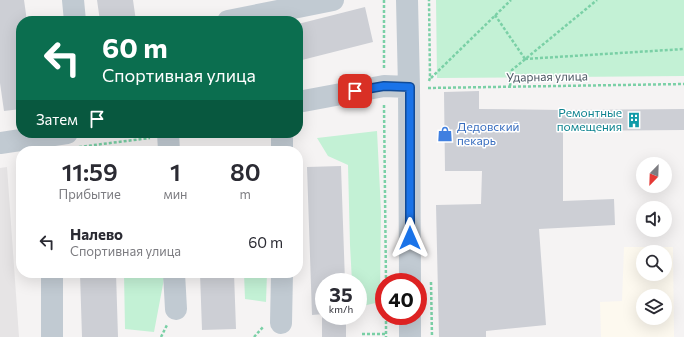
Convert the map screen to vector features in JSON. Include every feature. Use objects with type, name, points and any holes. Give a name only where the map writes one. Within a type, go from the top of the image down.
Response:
[{"type":"street","points":[[73,0],[75,16]]},
{"type":"street","points":[[253,16],[332,0]]},
{"type":"street","points":[[407,0],[410,87],[410,273]]},
{"type":"street","points":[[303,101],[384,86],[410,87]]},
{"type":"street","points":[[0,143],[54,143]]},
{"type":"street","points":[[52,278],[52,337]]},
{"type":"street","points":[[174,278],[176,309]]},
{"type":"street","points":[[281,323],[282,278]]},
{"type":"street","points":[[410,325],[410,337]]},
{"type":"path","points":[[384,0],[386,273]]},
{"type":"path","points":[[430,78],[511,0]]},
{"type":"path","points":[[510,86],[512,70],[597,0]]},
{"type":"path","points":[[495,15],[525,59]]},
{"type":"path","points":[[525,59],[684,49]]},
{"type":"path","name":"Ударная улица","points":[[410,87],[684,84]]},
{"type":"path","points":[[54,143],[168,140]]},
{"type":"path","points":[[362,334],[386,335]]},
{"type":"shaded area","points":[[7,167],[19,337],[0,337],[0,168]]},
{"type":"shaded area","points":[[624,247],[636,247],[636,281],[672,281],[673,247],[674,337],[601,337],[600,302],[622,301]]},
{"type":"green space","points":[[436,0],[684,0],[684,76],[437,78]]},
{"type":"green space","points":[[377,131],[381,211],[380,273],[375,273],[375,303],[367,305],[367,273],[352,273],[348,165],[328,156],[317,138]]},
{"type":"green space","points":[[124,278],[164,278],[154,332],[125,329]]},
{"type":"green space","points":[[244,278],[267,278],[266,302],[245,299]]},
{"type":"building","points":[[0,0],[24,0],[26,16],[16,16],[16,110],[4,111],[0,83]]},
{"type":"building","points":[[97,0],[133,0],[135,16],[99,16]]},
{"type":"building","points":[[365,7],[373,42],[303,60],[303,23]]},
{"type":"building","points":[[479,91],[479,109],[684,109],[684,130],[563,131],[563,201],[614,199],[615,225],[539,229],[546,325],[486,331],[486,337],[439,337],[436,205],[481,204],[482,171],[445,171],[444,92]]},
{"type":"building","points":[[341,166],[345,273],[315,273],[315,315],[312,315],[307,167]]},
{"type":"building","points":[[80,278],[116,278],[118,337],[82,337]]},
{"type":"building","points":[[200,278],[234,278],[236,329],[202,330]]},
{"type":"building","points":[[322,325],[346,325],[346,337],[322,337]]},
{"type":"place","name":"Ремонтные помещения","points":[[634,120]]},
{"type":"place","name":"Дедовский пекарь","points":[[445,134]]},
{"type":"route","points":[[355,91],[384,86],[410,87],[410,238]]}]
